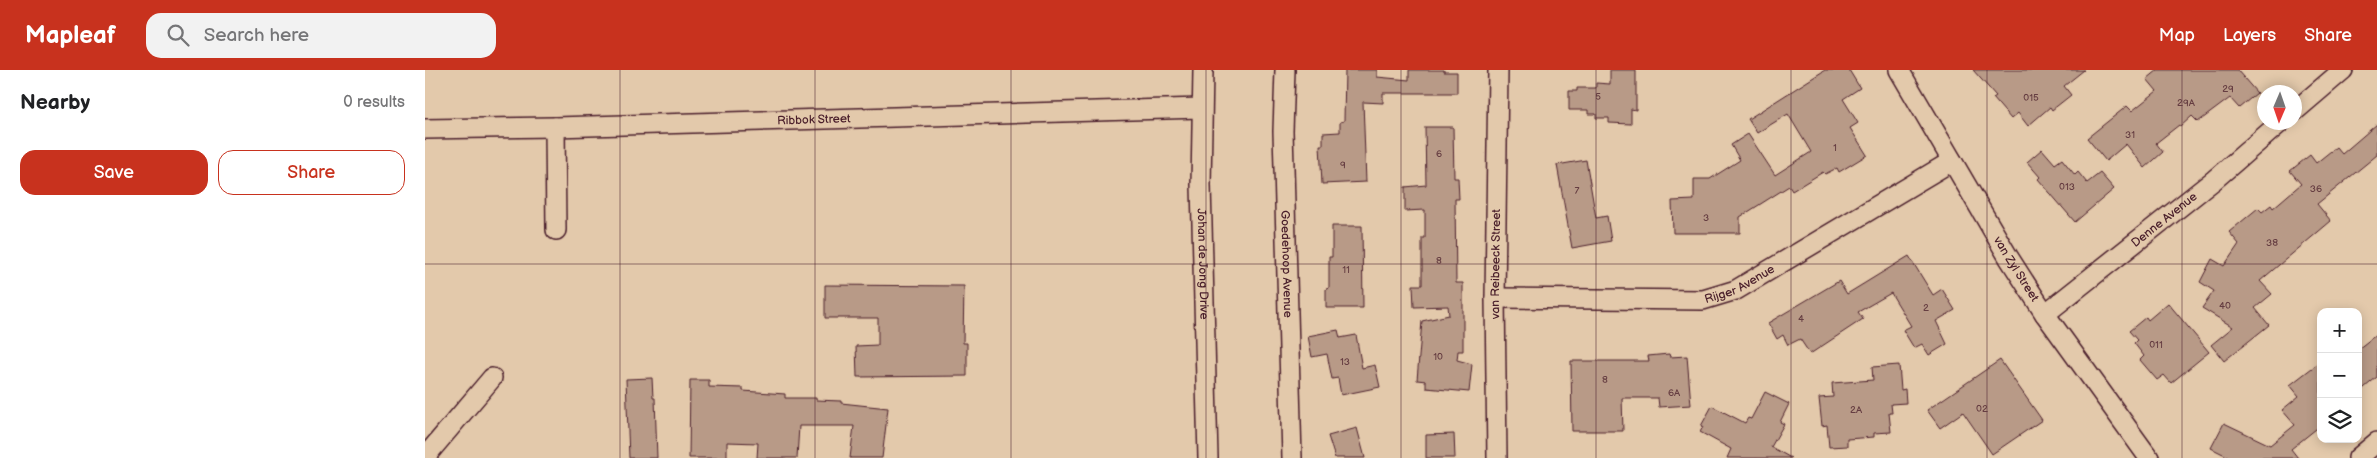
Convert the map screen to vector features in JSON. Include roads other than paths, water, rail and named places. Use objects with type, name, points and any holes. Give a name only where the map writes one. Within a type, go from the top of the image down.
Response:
[{"type":"street","name":"Johan de Jong Drive","points":[[1203,70],[1201,108],[1208,458]]},
{"type":"street","name":"Goedehoop Avenue","points":[[1285,70],[1283,131],[1292,458]]},
{"type":"street","name":"van Reibeeck Street","points":[[1497,70],[1495,298],[1497,458]]},
{"type":"street","name":"van Zyl Street","points":[[1899,70],[2045,314],[2149,458]]},
{"type":"street","points":[[2302,105],[2343,70]]},
{"type":"street","name":"Ribbok Street","points":[[425,129],[555,127],[1201,108]]},
{"type":"street","points":[[555,127],[556,230]]},
{"type":"street","name":"Denne Avenue","points":[[2045,314],[2214,180],[2272,130]]},
{"type":"street","name":"Rijger Avenue","points":[[1495,298],[1703,300],[1716,297],[1736,290],[1952,161]]},
{"type":"street","points":[[427,455],[492,378]]},
{"type":"street","points":[[2358,458],[2377,442]]}]
